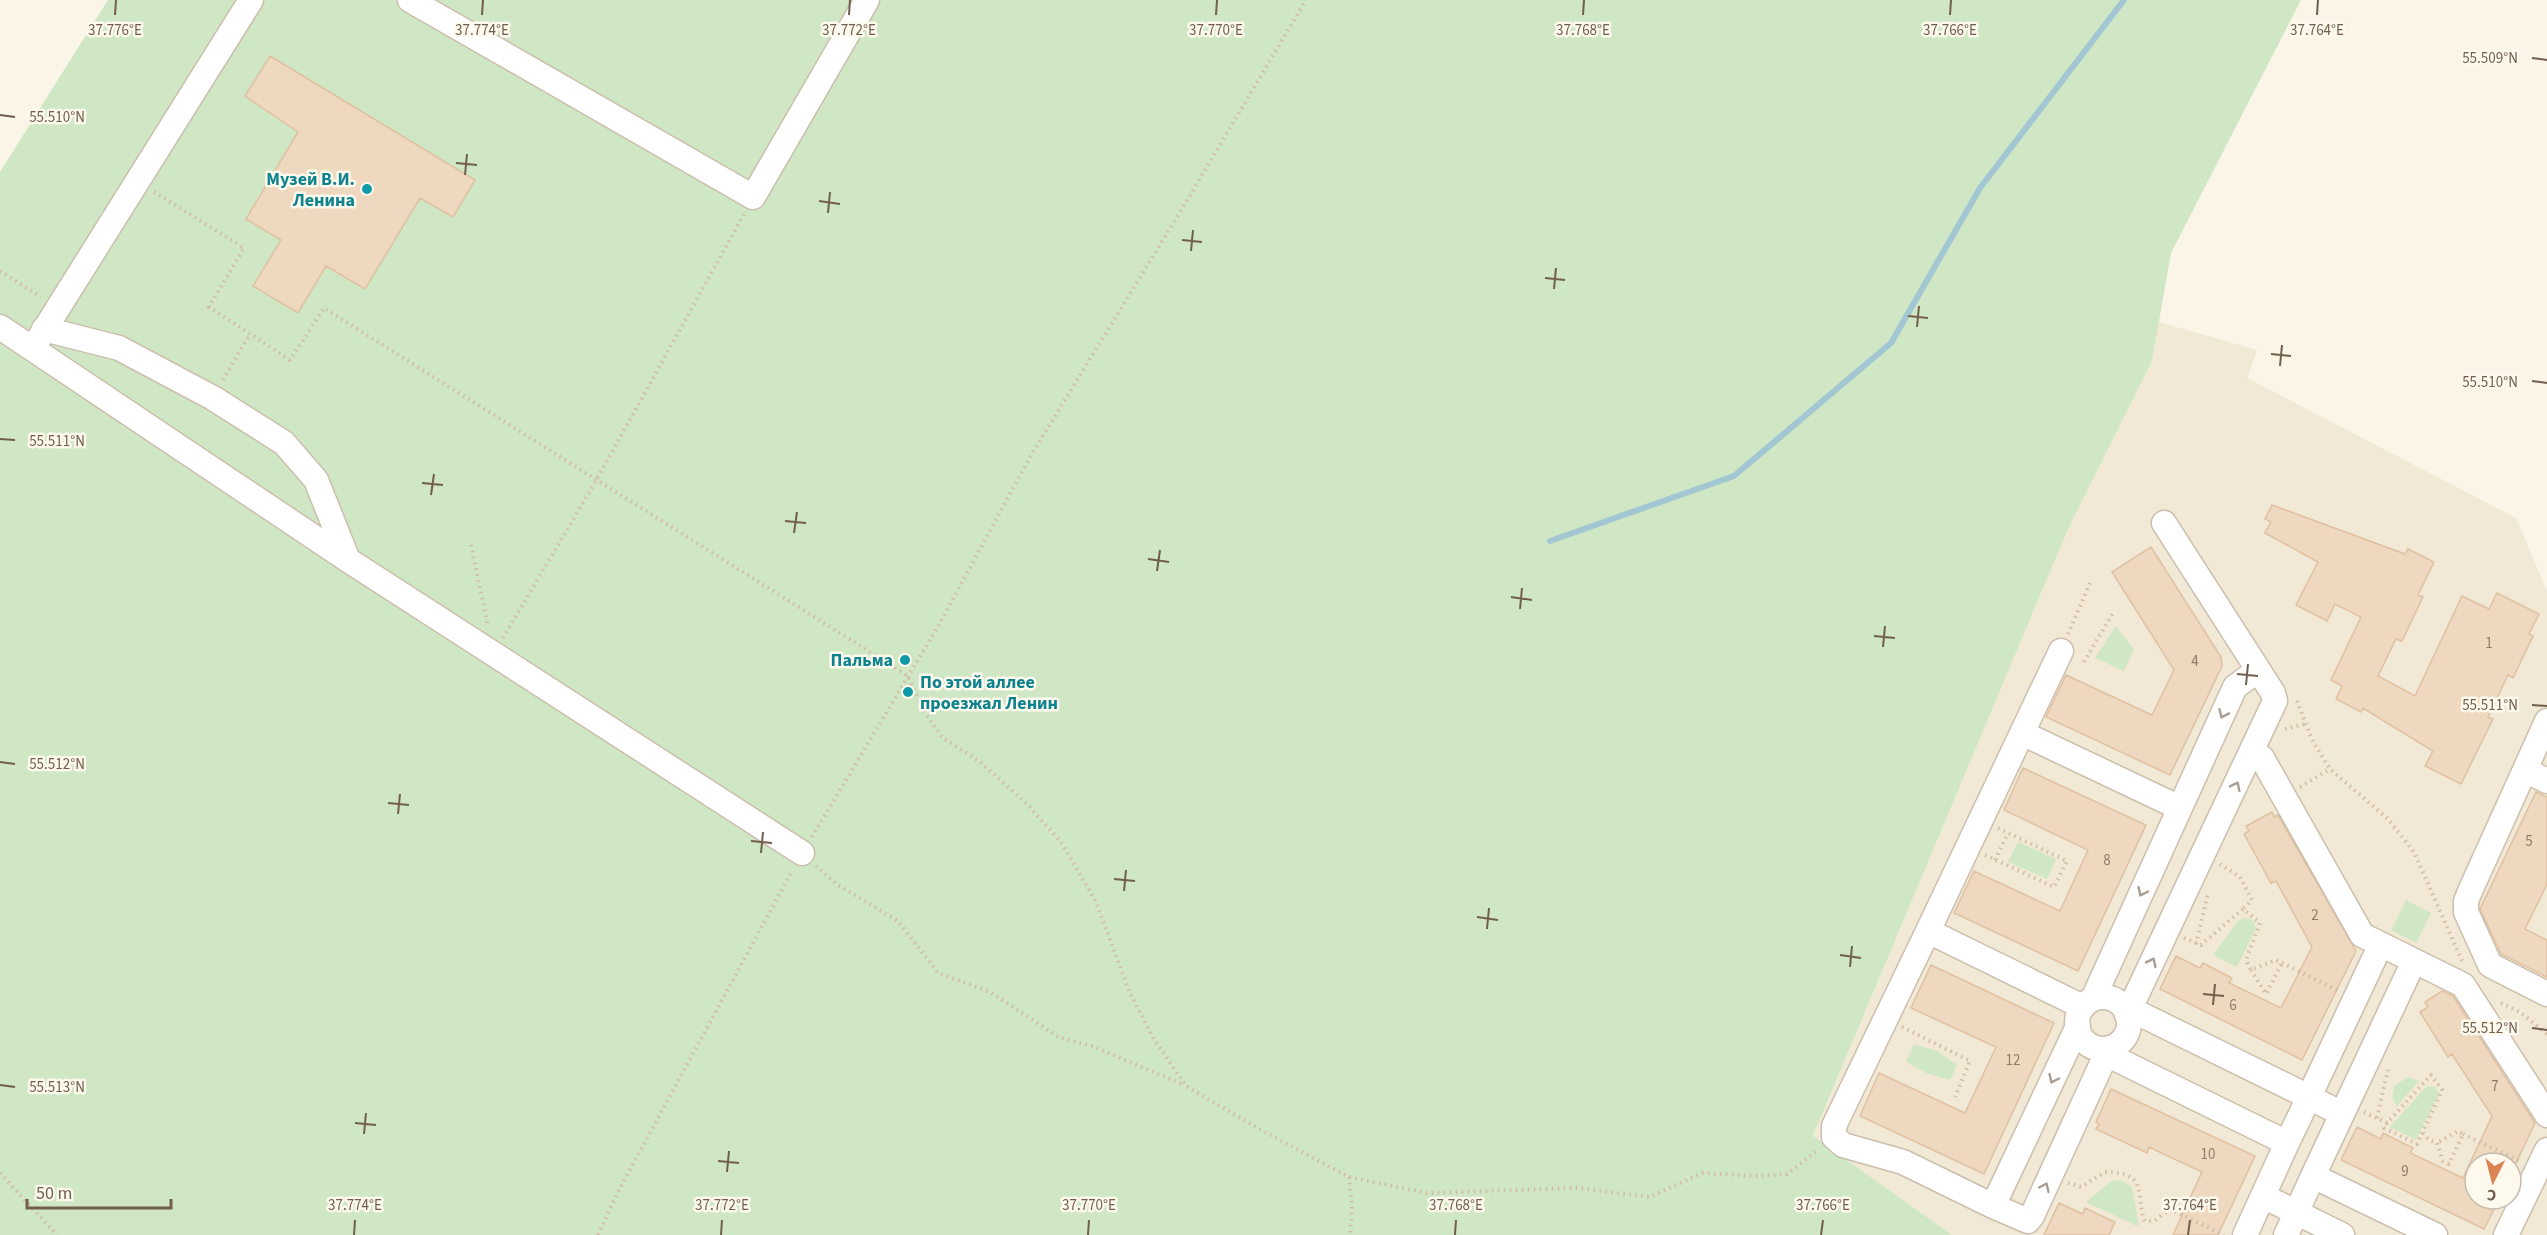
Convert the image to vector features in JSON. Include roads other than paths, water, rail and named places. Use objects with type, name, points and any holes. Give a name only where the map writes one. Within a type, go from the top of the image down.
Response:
[{"type":"street","points":[[38,339],[139,182],[251,0]]},
{"type":"street","points":[[410,0],[753,197],[867,0]]},
{"type":"street","points":[[0,327],[38,339],[119,348],[213,398],[284,443],[316,480],[348,560]]},
{"type":"street","points":[[38,339],[348,560],[802,854]]},
{"type":"street","points":[[2061,651],[1834,1126],[1834,1137],[1843,1144],[1903,1162],[1994,1206],[2020,1227],[2032,1215],[2107,1051],[2121,1042],[2126,1034],[2129,1026],[2128,1012],[2253,752],[2284,697],[2258,669],[2164,523]]},
{"type":"street","points":[[1994,1206],[2235,687],[2258,669]]},
{"type":"street","points":[[2545,732],[2471,888],[2466,901],[2466,912],[2490,965],[2547,994]]},
{"type":"street","points":[[2022,733],[2180,808]]},
{"type":"street","points":[[2253,752],[2262,758],[2362,935],[2380,946],[2463,985],[2547,1115]]},
{"type":"street","points":[[2525,770],[2547,781]]},
{"type":"street","points":[[1928,931],[2085,1011]]},
{"type":"street","points":[[2245,1235],[2380,946]]},
{"type":"street","points":[[2286,1235],[2313,1176],[2349,1111],[2414,961]]},
{"type":"street","points":[[2085,1011],[2110,998],[2128,1012],[2309,1098],[2349,1111]]},
{"type":"street","points":[[2085,1011],[2082,1037],[2088,1044],[2107,1051],[2288,1143]]},
{"type":"street","points":[[2506,1235],[2542,1160]]},
{"type":"street","points":[[2313,1176],[2435,1235]]},
{"type":"street","points":[[2263,1196],[2342,1235]]},
{"type":"waterway","points":[[1550,541],[1734,476],[1891,343],[1980,188],[2124,0]]},
{"type":"place","name":"Музей В.И. Ленина","points":[[367,189]]},
{"type":"place","name":"Пальма","points":[[905,660]]},
{"type":"place","name":"По этой аллее проезжал Ленин","points":[[908,692]]}]
